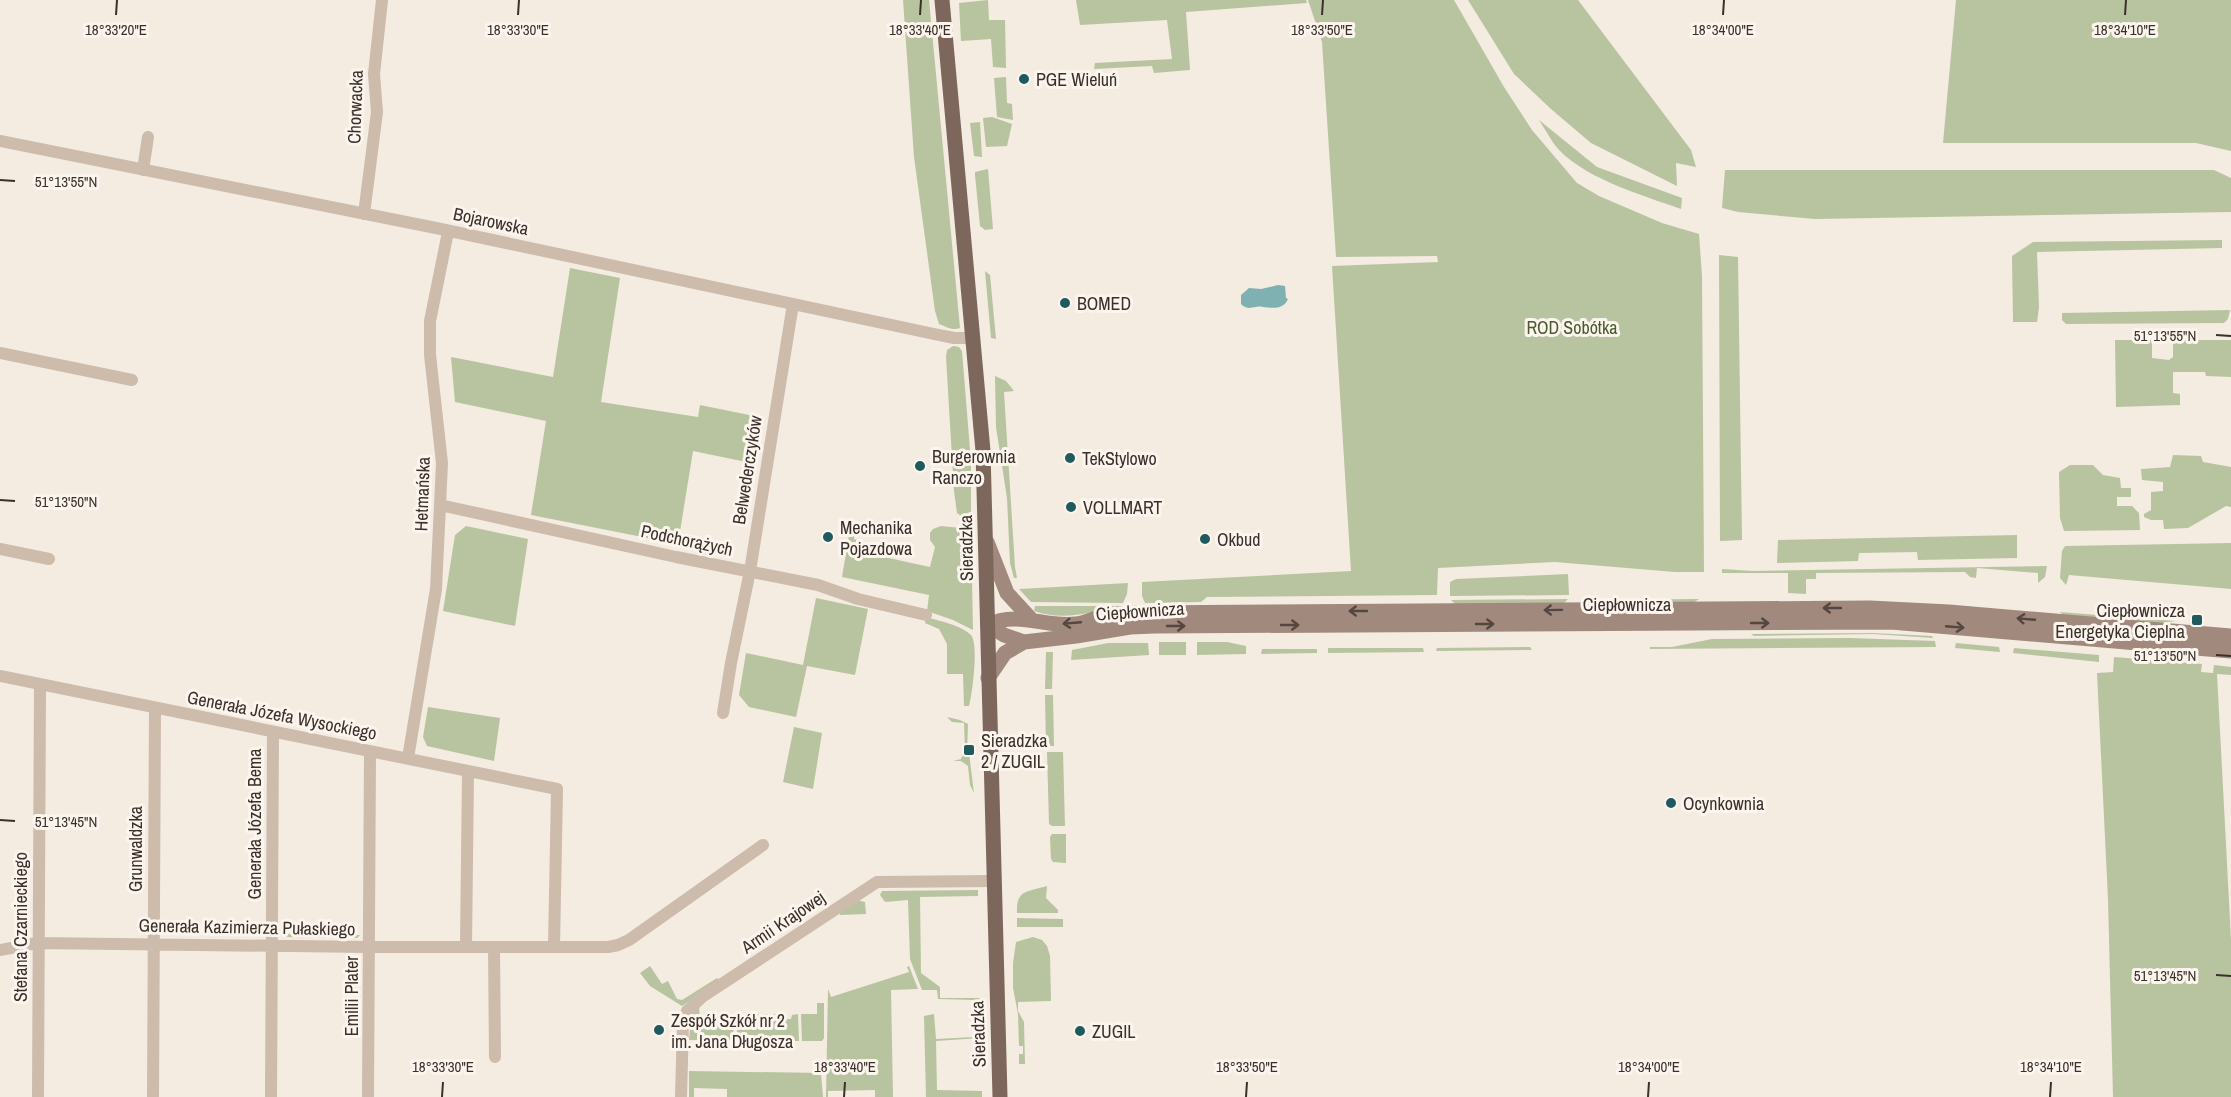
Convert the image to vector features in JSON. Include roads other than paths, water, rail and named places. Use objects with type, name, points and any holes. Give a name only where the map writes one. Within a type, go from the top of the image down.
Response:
[{"type":"main road","name":"Sieradzka","points":[[942,0],[974,338],[982,450],[1000,1097]]},
{"type":"main road","points":[[986,539],[1007,593],[1031,619]]},
{"type":"main road","name":"Ciepłownicza","points":[[988,625],[1007,618],[1066,624],[1113,614],[1136,613],[1870,608],[1938,611],[2231,636]]},
{"type":"main road","name":"Ciepłownicza","points":[[1024,642],[1135,627],[1875,622],[2231,651]]},
{"type":"main road","points":[[988,625],[1024,642]]},
{"type":"main road","points":[[988,678],[1005,653],[1024,642]]},
{"type":"street","name":"Chorwacka","points":[[364,214],[377,112],[374,74],[382,0]]},
{"type":"street","points":[[143,170],[148,137]]},
{"type":"street","name":"Bojarowska","points":[[0,141],[364,214],[954,338],[974,338]]},
{"type":"street","name":"Hetmańska","points":[[408,758],[436,589],[441,455],[430,355],[430,321],[448,232]]},
{"type":"street","name":"Belwederczyków","points":[[723,712],[750,571],[793,304]]},
{"type":"street","points":[[0,353],[132,380]]},
{"type":"street","name":"Podchorążych","points":[[440,506],[818,585],[858,599],[926,615]]},
{"type":"street","points":[[0,549],[49,559]]},
{"type":"street","name":"Generała Józefa Wysockiego","points":[[0,676],[557,789],[554,947]]},
{"type":"street","name":"Stefana Czarnieckiego","points":[[38,1097],[40,685]]},
{"type":"street","name":"Grunwaldzka","points":[[153,1097],[154,708]]},
{"type":"street","name":"Generała Józefa Bema","points":[[271,1097],[273,732]]},
{"type":"street","name":"Emilii Plater","points":[[368,1097],[370,751]]},
{"type":"street","points":[[466,946],[468,771]]},
{"type":"street","name":"Generała Kazimierza Pułaskiego","points":[[0,950],[37,943],[608,947],[630,940],[763,845]]},
{"type":"street","name":"Armii Krajowej","points":[[681,1097],[685,1014],[696,1001],[877,882],[994,881]]},
{"type":"street","points":[[495,946],[495,1057]]},
{"type":"water","points":[[1278,285],[1285,286],[1288,299],[1281,307],[1249,308],[1241,304],[1241,295],[1249,288],[1261,289]]},
{"type":"place","name":"PGE Wieluń","points":[[1024,79]]},
{"type":"place","name":"BOMED","points":[[1065,303]]},
{"type":"place","name":"TekStylowo","points":[[1070,458]]},
{"type":"place","name":"Burgerownia Ranczo","points":[[920,466]]},
{"type":"place","name":"VOLLMART","points":[[1071,507]]},
{"type":"place","name":"Mechanika Pojazdowa","points":[[828,537]]},
{"type":"place","name":"Okbud","points":[[1205,539]]},
{"type":"place","name":"Ciepłownicza Energetyka Cieplna","points":[[2197,620]]},
{"type":"place","name":"Sieradzka 2 / ZUGIL","points":[[969,750]]},
{"type":"place","name":"Ocynkownia","points":[[1671,803]]},
{"type":"place","name":"Zespół Szkół nr 2 im. Jana Długosza","points":[[659,1030]]},
{"type":"place","name":"ZUGIL","points":[[1080,1031]]},
{"type":"park label","name":"ROD Sobótka","points":[[1572,327]]}]
